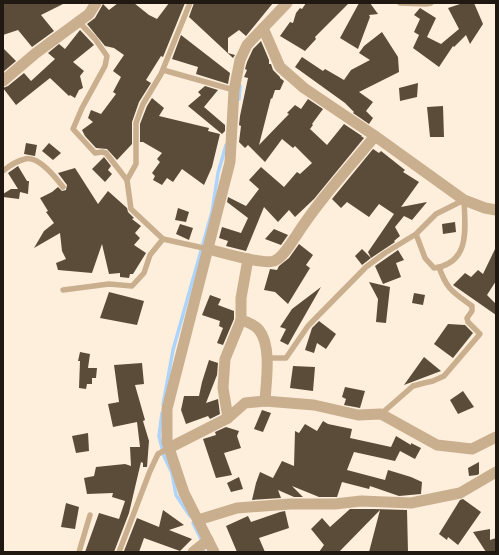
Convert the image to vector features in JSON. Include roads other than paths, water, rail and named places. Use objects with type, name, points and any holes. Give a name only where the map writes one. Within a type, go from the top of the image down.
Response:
[{"type":"street","points":[[3,81],[36,53],[89,14],[96,3]]},
{"type":"street","points":[[214,552],[184,493],[167,442],[167,409],[230,162],[234,90],[240,60],[247,45],[286,3]]},
{"type":"street","points":[[263,28],[280,67],[304,88],[375,136],[464,200],[485,208],[496,210]]},
{"type":"street","points":[[208,249],[248,259],[270,262],[275,261],[288,248],[311,212],[375,136]]},
{"type":"street","points":[[228,418],[223,388],[225,359],[241,320],[241,298],[248,259]]},
{"type":"street","points":[[241,320],[251,323],[260,331],[266,344],[267,358],[265,401]]},
{"type":"street","points":[[169,448],[228,418],[245,403],[265,401],[314,405],[358,415],[381,414],[437,445],[472,449],[496,436]]},
{"type":"street","points":[[198,520],[237,508],[290,504],[335,504],[361,501],[411,503],[460,493],[496,472]]},
{"type":"street","points":[[193,552],[208,540]]},
{"type":"lane","points":[[127,180],[136,164],[136,123],[143,104],[163,70],[190,3]]},
{"type":"lane","points":[[400,3],[431,3]]},
{"type":"lane","points":[[79,22],[95,39],[107,56],[105,66],[82,108],[73,129],[95,153],[106,153],[127,180],[131,209],[163,239],[208,249]]},
{"type":"lane","points":[[163,70],[234,90]]},
{"type":"lane","points":[[3,171],[10,165],[26,158],[35,160],[52,172],[63,187]]},
{"type":"lane","points":[[267,358],[286,358],[308,326],[366,267],[385,253],[416,234],[436,214],[464,200],[463,244],[459,255],[450,263],[434,268],[425,258],[416,234]]},
{"type":"lane","points":[[63,290],[109,284],[132,286],[144,273],[150,255],[163,239]]},
{"type":"lane","points":[[381,414],[413,386],[433,381],[444,376],[480,334],[468,322],[467,318],[472,312],[472,306],[449,289],[439,267]]},
{"type":"lane","points":[[119,552],[158,454],[169,448]]},
{"type":"lane","points":[[79,552],[90,515]]},
{"type":"waterway","points":[[239,99],[240,86]]},
{"type":"waterway","points":[[163,405],[173,350],[212,212],[218,173],[226,145]]},
{"type":"waterway","points":[[162,413],[159,436],[164,456],[172,473],[176,495],[190,516]]},
{"type":"waterway","points":[[193,523],[201,539],[204,552]]}]
